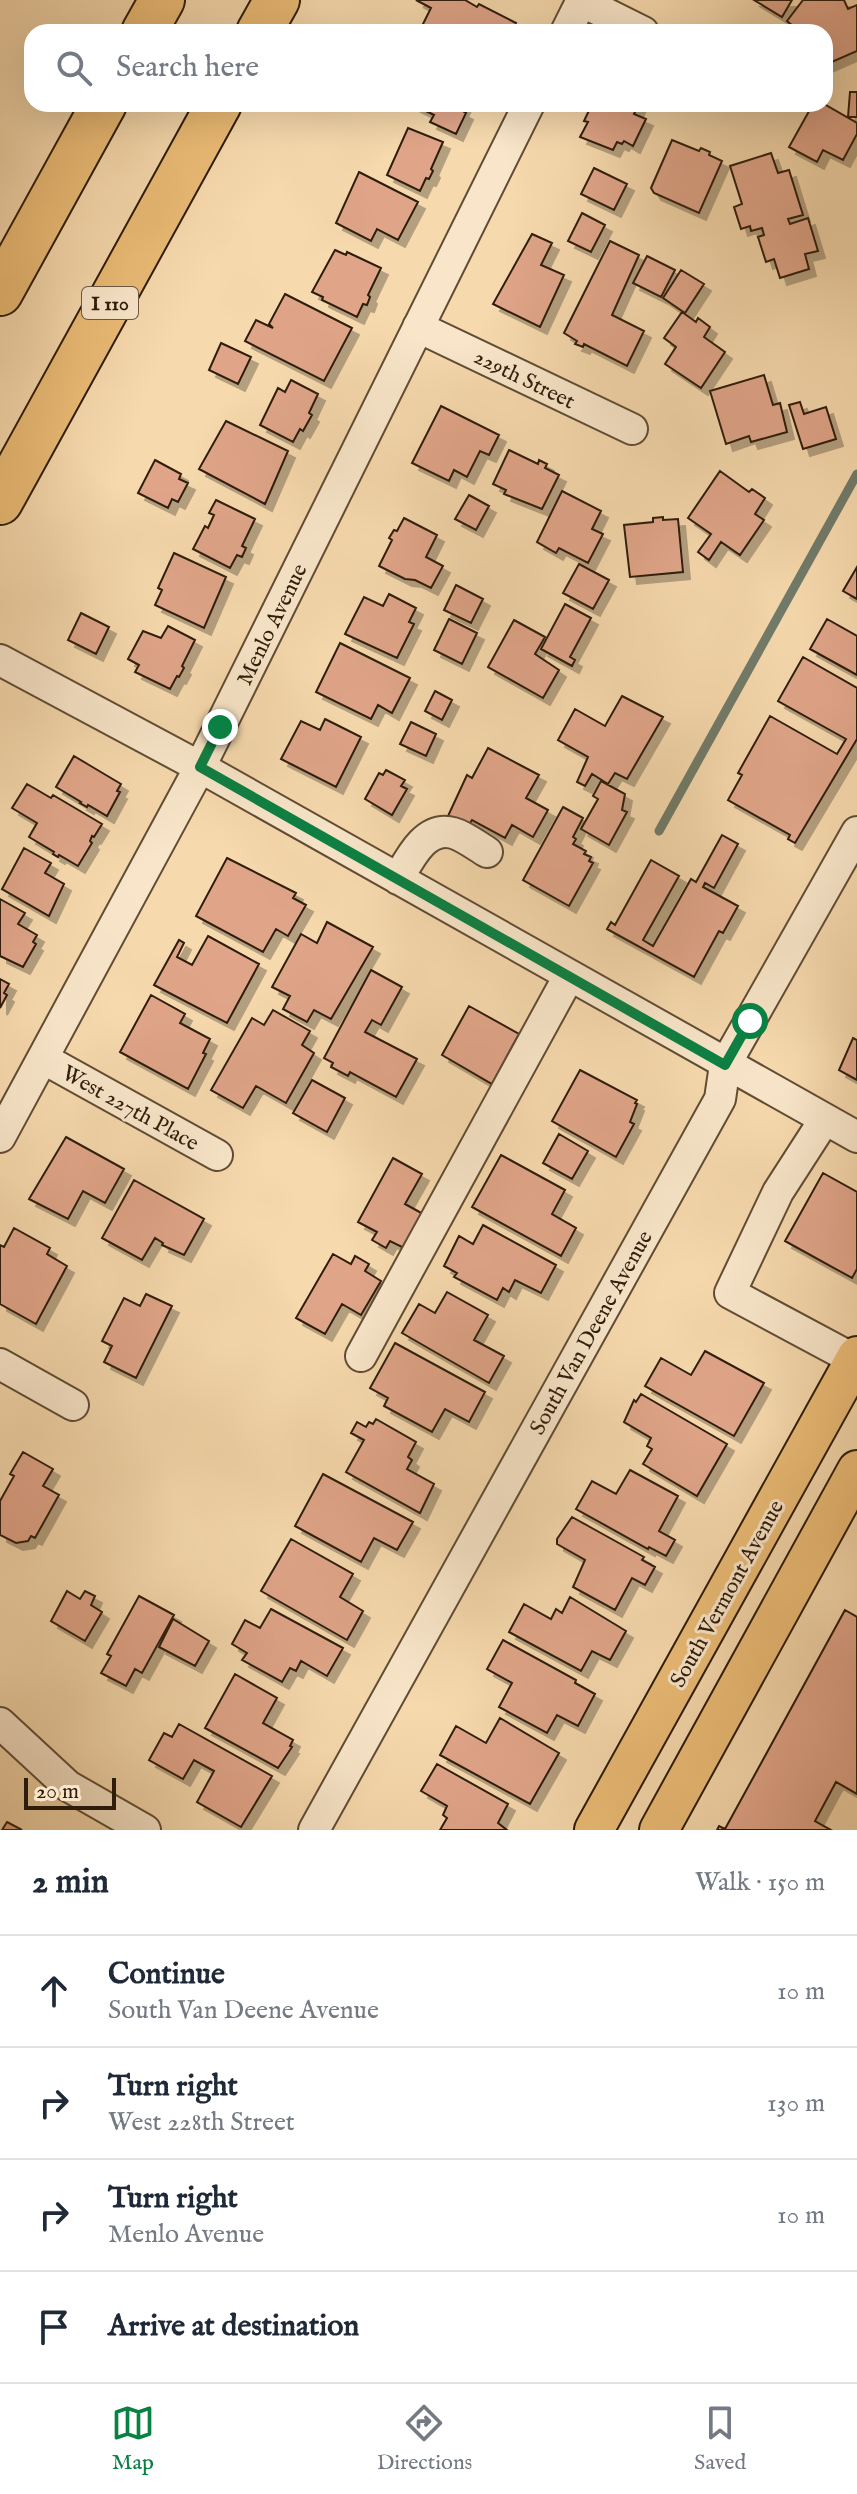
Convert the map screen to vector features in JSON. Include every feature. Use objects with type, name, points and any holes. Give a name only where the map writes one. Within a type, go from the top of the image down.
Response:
[{"type":"highway","points":[[148,24],[162,0]]},
{"type":"highway","points":[[264,24],[277,0]]},
{"type":"highway","points":[[0,293],[100,112]]},
{"type":"highway","name":"I 110","points":[[0,502],[215,112]]},
{"type":"main road","name":"South Vermont Avenue","points":[[594,1830],[856,1358]]},
{"type":"main road","points":[[659,1830],[857,1470]]},
{"type":"main road","points":[[738,1570],[787,1596]]},
{"type":"street","points":[[570,24],[581,1],[627,24]]},
{"type":"street","name":"Menlo Avenue","points":[[0,1137],[200,767],[525,112]]},
{"type":"street","name":"229th Street","points":[[418,327],[632,429]]},
{"type":"street","points":[[12,667],[200,767],[857,1137]]},
{"type":"street","points":[[398,879],[414,851],[431,834],[452,832],[487,852]]},
{"type":"street","name":"South Van Deene Avenue","points":[[314,1830],[720,1099],[725,1065],[857,832]]},
{"type":"street","points":[[361,1356],[569,976]]},
{"type":"street","name":"West 227th Place","points":[[44,1059],[217,1155]]},
{"type":"street","points":[[825,1119],[778,1192],[730,1293],[856,1358]]},
{"type":"street","points":[[0,1364],[73,1405]]},
{"type":"street","points":[[0,1723],[68,1786],[145,1830]]},
{"type":"building","points":[[416,0],[465,0],[516,23],[423,24],[431,8]]},
{"type":"building","points":[[754,0],[792,0],[782,17]]},
{"type":"building","points":[[803,0],[844,0],[848,9],[857,5],[857,51],[833,62],[833,24],[791,24],[787,21]]},
{"type":"building","points":[[850,92],[857,92],[857,117],[848,117]]},
{"type":"building","points":[[833,109],[857,123],[857,134],[843,160],[823,150],[817,162],[789,147],[809,112],[833,112]]},
{"type":"building","points":[[428,112],[466,113],[456,134],[430,122],[434,115]]},
{"type":"building","points":[[588,112],[635,112],[646,119],[633,146],[624,141],[622,144],[617,142],[613,150],[580,137],[588,122],[584,121]]},
{"type":"building","points":[[408,128],[443,142],[431,169],[433,171],[420,191],[387,175]]},
{"type":"building","points":[[672,140],[699,151],[701,148],[722,161],[699,213],[654,193],[651,188]]},
{"type":"building","points":[[771,153],[778,173],[789,170],[803,215],[788,219],[790,224],[808,218],[818,251],[805,254],[809,269],[780,278],[774,259],[766,262],[758,237],[764,235],[762,228],[751,231],[750,226],[741,229],[734,207],[742,204],[730,166]]},
{"type":"building","points":[[594,168],[627,184],[614,210],[581,194]]},
{"type":"building","points":[[359,172],[418,202],[398,240],[377,229],[371,241],[336,223]]},
{"type":"building","points":[[582,213],[605,225],[591,252],[568,241]]},
{"type":"building","points":[[532,234],[552,243],[541,265],[564,275],[540,327],[493,304]]},
{"type":"building","points":[[610,241],[639,255],[612,315],[644,331],[627,366],[584,344],[583,347],[575,344],[577,341],[564,333]]},
{"type":"building","points":[[335,250],[346,255],[347,252],[381,268],[368,295],[367,305],[363,304],[357,317],[312,292]]},
{"type":"building","points":[[647,256],[675,270],[661,297],[633,283]]},
{"type":"building","points":[[681,270],[704,284],[685,313],[663,298]]},
{"type":"building","points":[[285,294],[352,328],[324,381],[245,341],[256,320],[273,328],[269,324]]},
{"type":"building","points":[[682,312],[710,327],[704,337],[725,352],[701,388],[665,364],[676,347],[664,338]]},
{"type":"building","points":[[221,343],[251,357],[238,384],[209,370]]},
{"type":"building","points":[[764,375],[773,405],[780,403],[787,432],[751,442],[749,436],[726,444],[710,391]]},
{"type":"building","points":[[291,380],[318,394],[309,413],[312,415],[293,442],[260,425],[278,388],[285,392]]},
{"type":"building","points":[[800,402],[804,414],[826,407],[836,439],[803,449],[789,405]]},
{"type":"building","points":[[441,406],[499,435],[489,455],[480,451],[467,477],[454,470],[449,481],[412,463]]},
{"type":"building","points":[[226,421],[288,451],[265,504],[199,469]]},
{"type":"building","points":[[509,450],[538,464],[539,460],[547,464],[545,468],[559,475],[542,509],[504,494],[506,490],[493,484]]},
{"type":"building","points":[[155,460],[181,474],[179,479],[188,483],[178,502],[172,499],[168,508],[138,493]]},
{"type":"building","points":[[720,471],[749,492],[752,489],[765,498],[755,514],[764,520],[740,555],[721,542],[709,560],[698,552],[711,534],[688,518]]},
{"type":"building","points":[[562,491],[601,511],[592,529],[603,534],[588,563],[559,548],[556,553],[537,542]]},
{"type":"building","points":[[469,495],[489,506],[476,530],[455,519]]},
{"type":"building","points":[[216,500],[255,519],[242,546],[246,548],[242,557],[237,555],[230,568],[193,549],[205,526],[208,528],[214,515],[209,513]]},
{"type":"building","points":[[663,517],[663,520],[678,519],[683,572],[630,577],[624,525],[653,522],[653,518]]},
{"type":"building","points":[[404,518],[437,535],[426,557],[443,566],[431,588],[379,566],[392,540],[389,538]]},
{"type":"building","points":[[174,553],[226,577],[204,628],[155,605],[162,590],[158,588]]},
{"type":"building","points":[[579,564],[609,580],[593,609],[563,593]]},
{"type":"building","points":[[857,567],[857,599],[843,591]]},
{"type":"building","points":[[456,585],[483,599],[471,623],[444,610]]},
{"type":"building","points":[[389,594],[416,608],[409,622],[414,624],[397,658],[345,634],[364,597],[383,606]]},
{"type":"building","points":[[565,604],[591,618],[570,657],[575,660],[572,666],[541,649]]},
{"type":"building","points":[[81,613],[109,627],[96,654],[68,640]]},
{"type":"building","points":[[449,619],[477,633],[462,664],[434,650]]},
{"type":"building","points":[[827,619],[857,636],[857,675],[810,649]]},
{"type":"building","points":[[514,620],[545,637],[535,654],[559,670],[543,698],[488,667]]},
{"type":"building","points":[[168,626],[195,640],[182,666],[184,668],[170,689],[135,672],[139,665],[128,659],[143,631],[161,638]]},
{"type":"building","points":[[340,643],[410,678],[392,713],[378,705],[371,719],[316,692]]},
{"type":"building","points":[[803,657],[857,688],[857,739],[795,843],[788,839],[790,835],[728,800],[742,775],[738,773],[770,716],[837,754],[846,739],[778,701]]},
{"type":"building","points":[[435,691],[452,700],[442,720],[425,711]]},
{"type":"building","points":[[622,696],[663,717],[627,779],[615,773],[608,784],[592,774],[585,786],[577,782],[588,757],[558,740],[575,709],[605,726]]},
{"type":"building","points":[[325,719],[361,737],[336,787],[281,759],[301,721],[320,730]]},
{"type":"building","points":[[411,722],[436,734],[426,756],[400,744]]},
{"type":"building","points":[[488,748],[539,775],[526,798],[548,810],[533,837],[512,825],[505,838],[472,820],[468,826],[448,816],[467,775],[472,778]]},
{"type":"building","points":[[74,756],[121,784],[107,816],[56,787]]},
{"type":"building","points":[[386,770],[405,780],[401,786],[407,789],[392,815],[365,799],[379,773],[383,775]]},
{"type":"building","points":[[601,781],[625,794],[622,810],[627,812],[609,845],[581,829],[598,799],[593,796]]},
{"type":"building","points":[[27,784],[51,798],[53,795],[102,824],[92,836],[92,843],[78,866],[58,857],[29,837],[37,823],[12,808]]},
{"type":"building","points":[[563,807],[583,818],[573,837],[576,839],[573,844],[586,851],[584,854],[591,857],[589,861],[593,863],[569,906],[523,880]]},
{"type":"building","points":[[722,835],[738,844],[714,888],[705,883],[703,887],[738,906],[723,933],[719,931],[694,977],[607,929],[611,922],[615,925],[651,860],[679,876],[643,940],[653,946],[691,879],[696,882]]},
{"type":"building","points":[[24,848],[51,863],[45,873],[64,884],[49,916],[2,889]]},
{"type":"building","points":[[227,858],[296,893],[293,898],[306,905],[288,936],[276,929],[263,952],[196,916]]},
{"type":"building","points":[[0,899],[25,913],[18,924],[37,935],[33,942],[36,944],[23,967],[0,956]]},
{"type":"building","points":[[327,922],[373,947],[331,1019],[314,1010],[307,1022],[283,1009],[290,996],[272,987],[301,934],[317,943]]},
{"type":"building","points":[[208,936],[259,964],[227,1023],[154,985],[179,940],[184,943],[177,957],[192,965]]},
{"type":"building","points":[[371,970],[402,987],[381,1025],[372,1020],[365,1032],[417,1059],[396,1097],[350,1072],[348,1076],[331,1067],[333,1063],[324,1058]]},
{"type":"building","points":[[0,979],[9,984],[0,1008]]},
{"type":"building","points":[[151,995],[185,1014],[180,1023],[210,1039],[188,1089],[120,1052]]},
{"type":"building","points":[[469,1006],[519,1034],[492,1084],[442,1055]]},
{"type":"building","points":[[273,1010],[310,1031],[302,1045],[314,1053],[286,1103],[256,1086],[243,1108],[211,1090],[252,1018],[264,1025]]},
{"type":"building","points":[[853,1038],[857,1040],[857,1080],[839,1070]]},
{"type":"building","points":[[580,1070],[637,1100],[630,1122],[634,1124],[616,1157],[552,1121]]},
{"type":"building","points":[[312,1080],[345,1098],[327,1132],[293,1113]]},
{"type":"building","points":[[559,1134],[588,1151],[572,1179],[543,1163]]},
{"type":"building","points":[[66,1137],[124,1169],[105,1203],[83,1191],[68,1219],[29,1199]]},
{"type":"building","points":[[501,1155],[565,1190],[552,1214],[576,1228],[561,1256],[472,1207]]},
{"type":"building","points":[[393,1158],[422,1174],[405,1204],[425,1215],[406,1249],[390,1241],[386,1248],[372,1240],[377,1232],[358,1222]]},
{"type":"building","points":[[823,1173],[857,1192],[857,1269],[852,1278],[785,1241]]},
{"type":"building","points":[[134,1180],[204,1219],[184,1255],[162,1245],[155,1238],[142,1260],[102,1238]]},
{"type":"building","points":[[483,1225],[556,1265],[541,1293],[515,1280],[509,1292],[503,1288],[497,1300],[454,1277],[457,1273],[444,1266],[459,1236],[473,1244]]},
{"type":"building","points":[[14,1228],[50,1248],[47,1254],[67,1266],[36,1324],[0,1304],[0,1245],[4,1247]]},
{"type":"building","points":[[333,1254],[351,1264],[355,1256],[369,1264],[365,1271],[381,1281],[361,1315],[342,1304],[325,1334],[296,1318]]},
{"type":"building","points":[[447,1292],[488,1315],[474,1340],[504,1356],[489,1383],[402,1333],[419,1304],[435,1313]]},
{"type":"building","points":[[146,1294],[172,1306],[136,1378],[104,1362],[112,1346],[102,1341],[124,1298],[140,1306]]},
{"type":"building","points":[[395,1343],[485,1392],[469,1422],[445,1409],[432,1432],[384,1406],[388,1398],[370,1388]]},
{"type":"building","points":[[705,1351],[764,1383],[734,1436],[645,1386],[661,1358],[691,1375]]},
{"type":"building","points":[[641,1394],[727,1444],[697,1496],[643,1464],[652,1449],[647,1446],[651,1438],[624,1422],[634,1400],[636,1402]]},
{"type":"building","points":[[376,1419],[416,1442],[408,1457],[412,1460],[407,1469],[434,1484],[420,1513],[346,1472],[364,1440],[351,1433],[357,1422],[366,1427]]},
{"type":"building","points":[[23,1452],[53,1469],[43,1486],[59,1495],[35,1538],[31,1536],[28,1541],[16,1543],[0,1535],[0,1501],[14,1476],[10,1474]]},
{"type":"building","points":[[630,1470],[678,1496],[659,1531],[675,1540],[666,1556],[576,1509],[592,1481],[616,1494]]},
{"type":"building","points":[[323,1474],[413,1522],[397,1550],[374,1538],[361,1562],[295,1526]]},
{"type":"building","points":[[572,1517],[644,1557],[642,1560],[655,1567],[645,1585],[632,1578],[615,1610],[573,1587],[585,1560],[557,1544],[557,1539]]},
{"type":"building","points":[[291,1539],[353,1574],[340,1597],[363,1611],[347,1640],[261,1591]]},
{"type":"building","points":[[67,1591],[80,1599],[85,1591],[95,1596],[91,1605],[102,1612],[85,1641],[51,1621]]},
{"type":"building","points":[[139,1596],[174,1615],[142,1673],[135,1669],[126,1686],[101,1673],[111,1656],[107,1654]]},
{"type":"building","points":[[570,1597],[626,1631],[610,1660],[592,1651],[581,1671],[509,1632],[524,1604],[551,1619],[556,1609],[562,1613]]},
{"type":"building","points":[[271,1609],[343,1648],[327,1676],[301,1661],[296,1671],[290,1668],[282,1682],[242,1660],[247,1653],[232,1644],[245,1620],[260,1628]]},
{"type":"building","points":[[845,1610],[857,1617],[857,1794],[836,1782],[815,1821],[831,1830],[717,1830],[719,1826],[725,1829]]},
{"type":"building","points":[[173,1619],[209,1641],[195,1666],[159,1647]]},
{"type":"building","points":[[503,1640],[576,1680],[575,1683],[595,1694],[578,1726],[557,1715],[547,1733],[499,1707],[512,1683],[487,1669]]},
{"type":"building","points":[[235,1674],[277,1698],[263,1723],[293,1740],[292,1747],[278,1768],[205,1728]]},
{"type":"building","points":[[500,1718],[559,1753],[530,1804],[440,1755],[456,1726],[486,1743]]},
{"type":"building","points":[[179,1724],[272,1776],[241,1827],[197,1802],[214,1771],[194,1760],[183,1779],[149,1760],[164,1733],[172,1737]]},
{"type":"building","points":[[437,1764],[508,1804],[498,1823],[507,1830],[440,1830],[447,1818],[443,1815],[447,1806],[421,1791]]},
{"type":"building","points":[[7,1822],[22,1830],[2,1830]]},
{"type":"waterway","points":[[659,831],[857,474]]},
{"type":"route","points":[[220,727],[200,767],[725,1065],[750,1021]]}]
